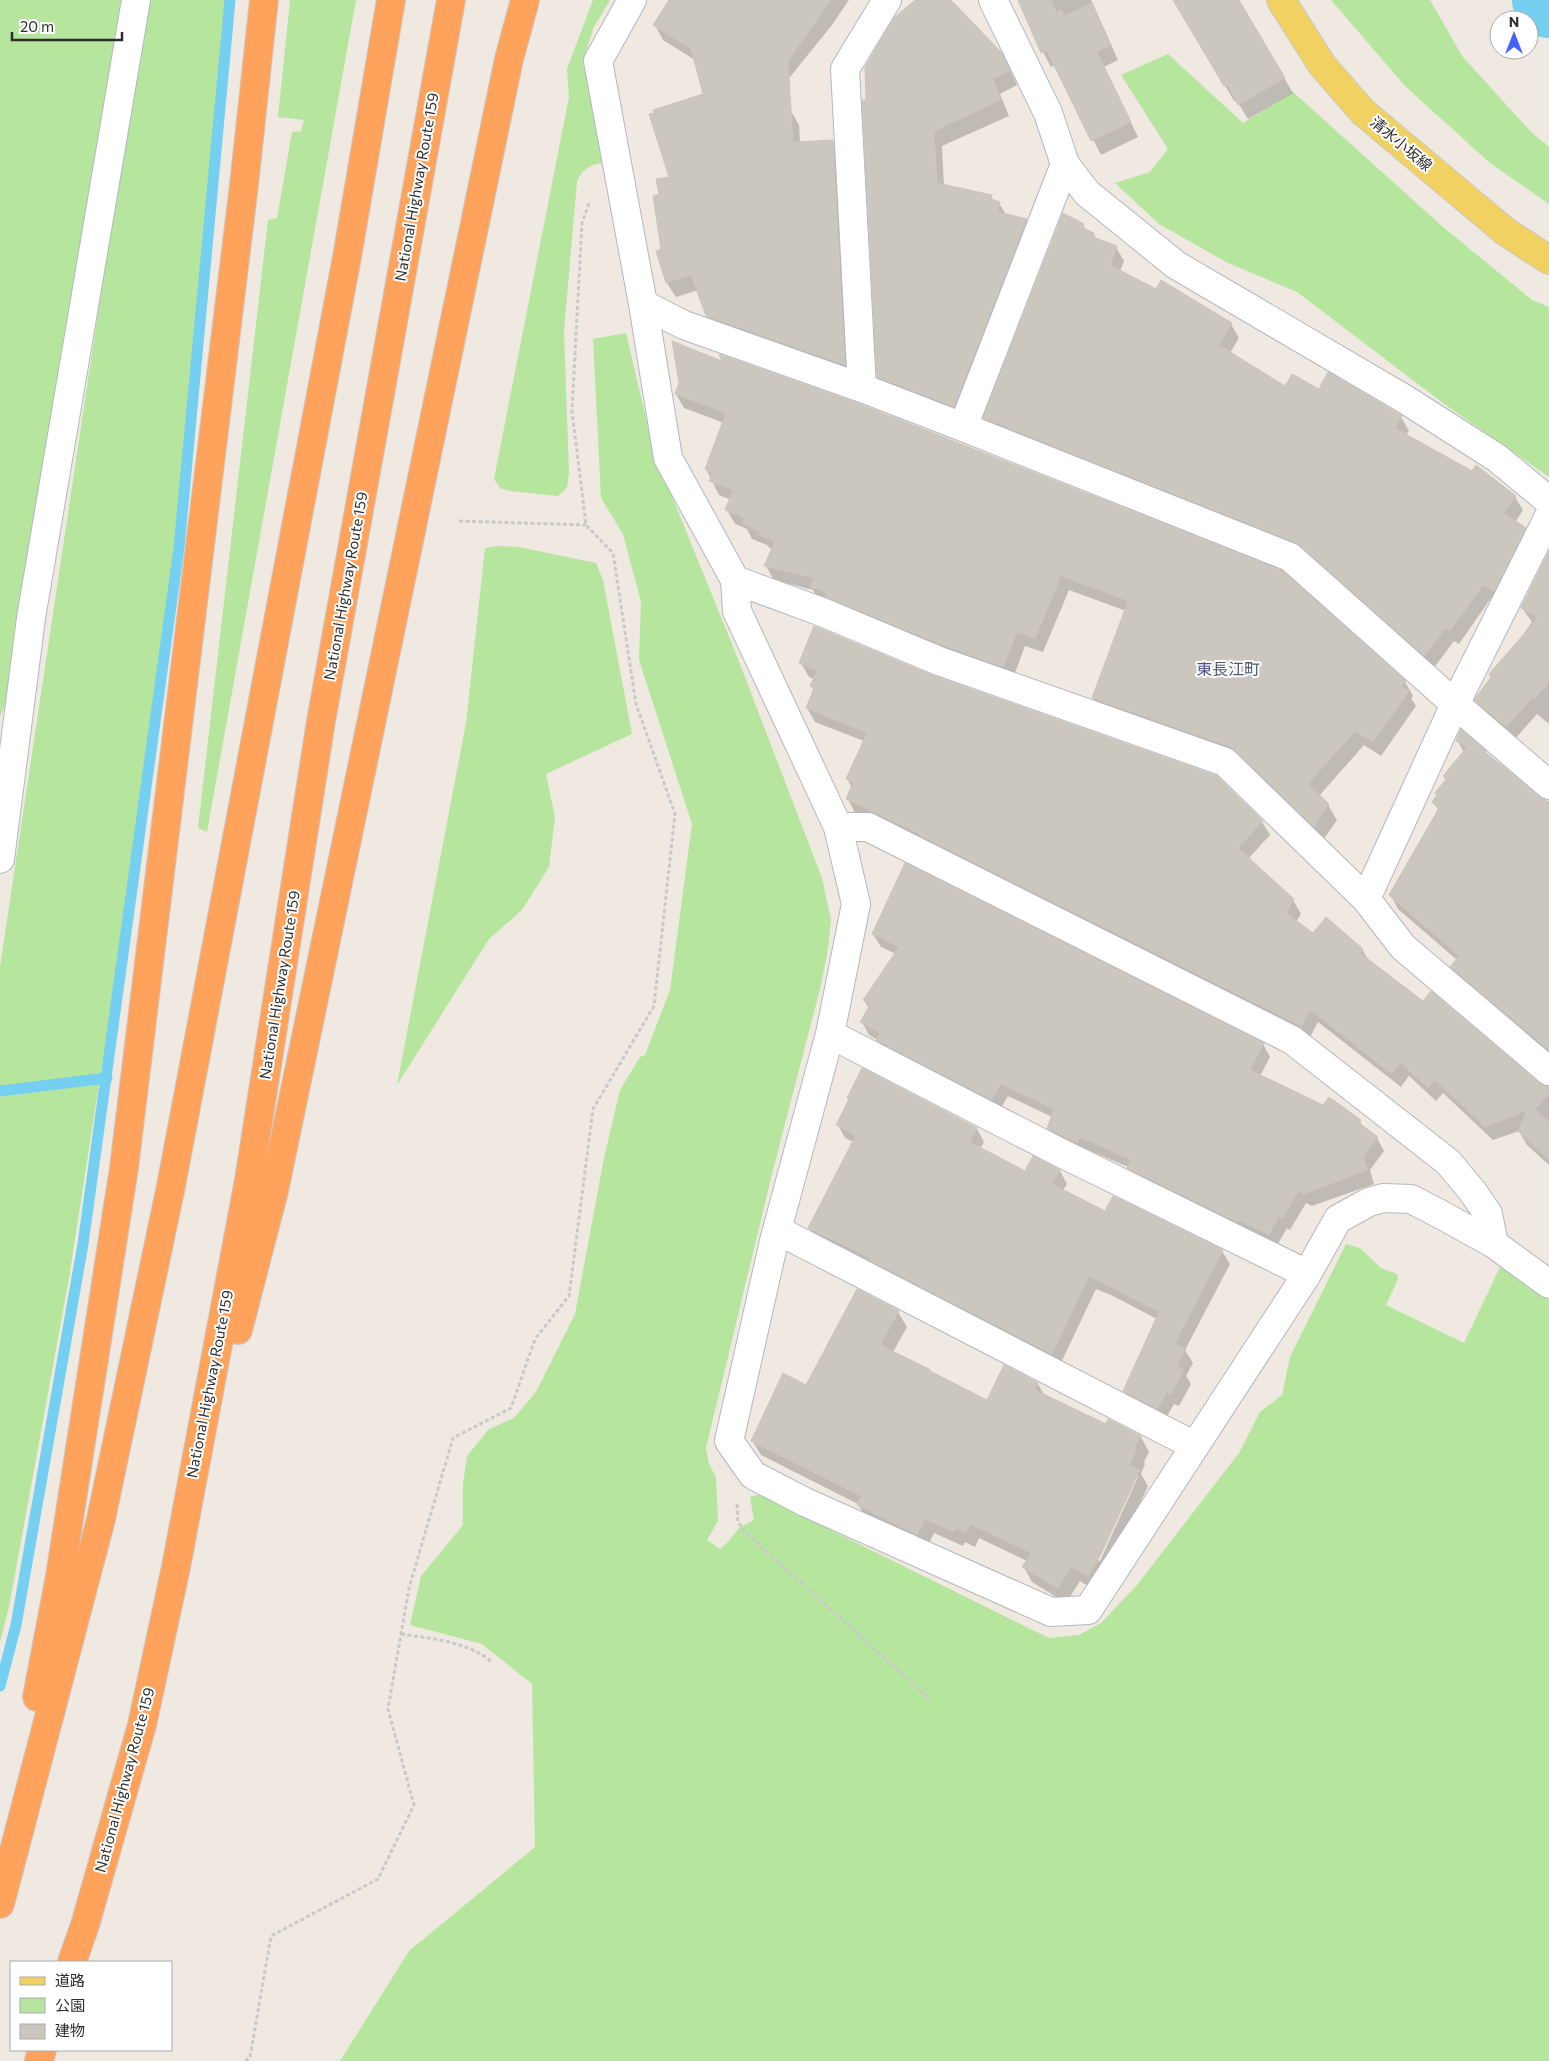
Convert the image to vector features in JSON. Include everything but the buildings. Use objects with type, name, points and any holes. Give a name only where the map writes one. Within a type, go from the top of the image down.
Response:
[{"type":"highway","points":[[0,1895],[60,1576],[124,1168],[244,185],[264,0]]},
{"type":"highway","points":[[0,1904],[101,1519],[171,1186],[347,257],[391,0]]},
{"type":"highway","name":"National Highway Route 159","points":[[72,1961],[85,1925],[142,1725],[176,1567],[249,1180],[321,721],[451,0]]},
{"type":"highway","points":[[176,1567],[274,1191],[508,59],[525,0]]},
{"type":"main road","name":"清水小坂線","points":[[1281,0],[1322,65],[1363,112],[1506,232],[1549,260]]},
{"type":"street","points":[[0,860],[31,618],[136,0]]},
{"type":"street","points":[[632,0],[598,61],[643,304],[668,458],[735,580],[737,611],[838,827],[856,904],[830,1034],[777,1230],[729,1441],[754,1475],[805,1502],[1051,1612],[1088,1610],[1307,1274],[1338,1219],[1369,1202],[1383,1198],[1410,1199],[1494,1244],[1549,1284]]},
{"type":"street","points":[[862,388],[845,69],[887,0]]},
{"type":"street","points":[[993,0],[1048,113],[1065,164],[1087,193],[1176,265],[1403,398],[1497,458],[1549,501]]},
{"type":"street","points":[[964,427],[1065,164]]},
{"type":"street","points":[[643,304],[684,325],[862,388],[964,427],[1290,558],[1549,785]]},
{"type":"street","points":[[1366,899],[1455,704],[1549,516]]},
{"type":"street","points":[[735,580],[822,612],[939,661],[1225,762],[1366,899],[1403,947],[1549,1071]]},
{"type":"street","points":[[838,827],[868,827],[1292,1040],[1448,1162],[1473,1192],[1488,1214],[1494,1244]]},
{"type":"street","points":[[830,1034],[1057,1151],[1307,1274]]},
{"type":"street","points":[[777,1230],[1195,1446]]},
{"type":"path","points":[[245,2061],[250,2056],[271,1936],[378,1879],[414,1805],[388,1709],[409,1588],[453,1438],[512,1408],[535,1339],[569,1296],[593,1109],[654,1006],[675,814],[636,704],[612,553],[586,525],[572,411],[582,223],[593,190],[620,177]]},
{"type":"path","points":[[459,521],[586,525]]},
{"type":"path","points":[[745,1532],[931,1700]]},
{"type":"path","points":[[401,1634],[462,1645],[481,1653],[491,1661]]},
{"type":"green space","points":[[0,0],[122,0],[10,696],[0,716]]},
{"type":"green space","points":[[145,0],[230,0],[214,129],[193,419],[110,1013],[69,1278],[9,1607],[0,1642],[0,967]]},
{"type":"green space","points":[[290,0],[356,0],[207,832],[198,828],[268,220],[277,218],[292,132],[301,131],[304,120],[278,117]]},
{"type":"green space","points":[[593,0],[610,0],[594,27],[586,51],[609,163],[598,164],[586,169],[577,181],[564,331],[569,473],[567,488],[558,496],[510,491],[500,488],[494,479],[569,97],[567,69]]},
{"type":"green space","points":[[1331,0],[1430,0],[1462,56],[1531,132],[1549,147],[1549,204],[1490,163],[1406,87]]},
{"type":"green space","points":[[1168,54],[1243,123],[1293,92],[1443,227],[1532,300],[1549,307],[1549,477],[1443,403],[1297,292],[1228,263],[1159,224],[1115,183],[1150,172],[1168,149],[1121,75]]},
{"type":"green space","points":[[626,333],[654,452],[738,659],[822,878],[831,920],[821,985],[772,1174],[706,1448],[709,1464],[716,1477],[718,1521],[707,1540],[720,1549],[739,1528],[754,1520],[750,1497],[761,1494],[1049,1638],[1079,1635],[1101,1623],[1137,1585],[1239,1453],[1260,1412],[1282,1395],[1290,1357],[1346,1244],[1360,1248],[1381,1268],[1397,1274],[1398,1279],[1386,1305],[1464,1343],[1501,1265],[1529,1283],[1549,1300],[1549,2061],[340,2061],[409,1951],[535,1847],[532,1684],[482,1644],[410,1625],[421,1576],[463,1525],[463,1484],[467,1456],[489,1429],[514,1418],[536,1392],[575,1314],[604,1158],[620,1090],[640,1057],[645,1055],[670,990],[692,824],[639,660],[641,602],[623,534],[601,498],[593,339]]},
{"type":"green space","points":[[498,546],[519,547],[596,563],[603,580],[632,734],[546,774],[555,817],[549,867],[522,910],[489,939],[397,1085],[466,723],[485,548]]},
{"type":"waterway","points":[[0,1686],[16,1625],[83,1244],[179,548],[230,0]]},
{"type":"waterway","points":[[1545,0],[1549,5]]},
{"type":"waterway","points":[[0,1091],[107,1078]]},
{"type":"district","name":"東長江町","points":[[1228,669]]}]
